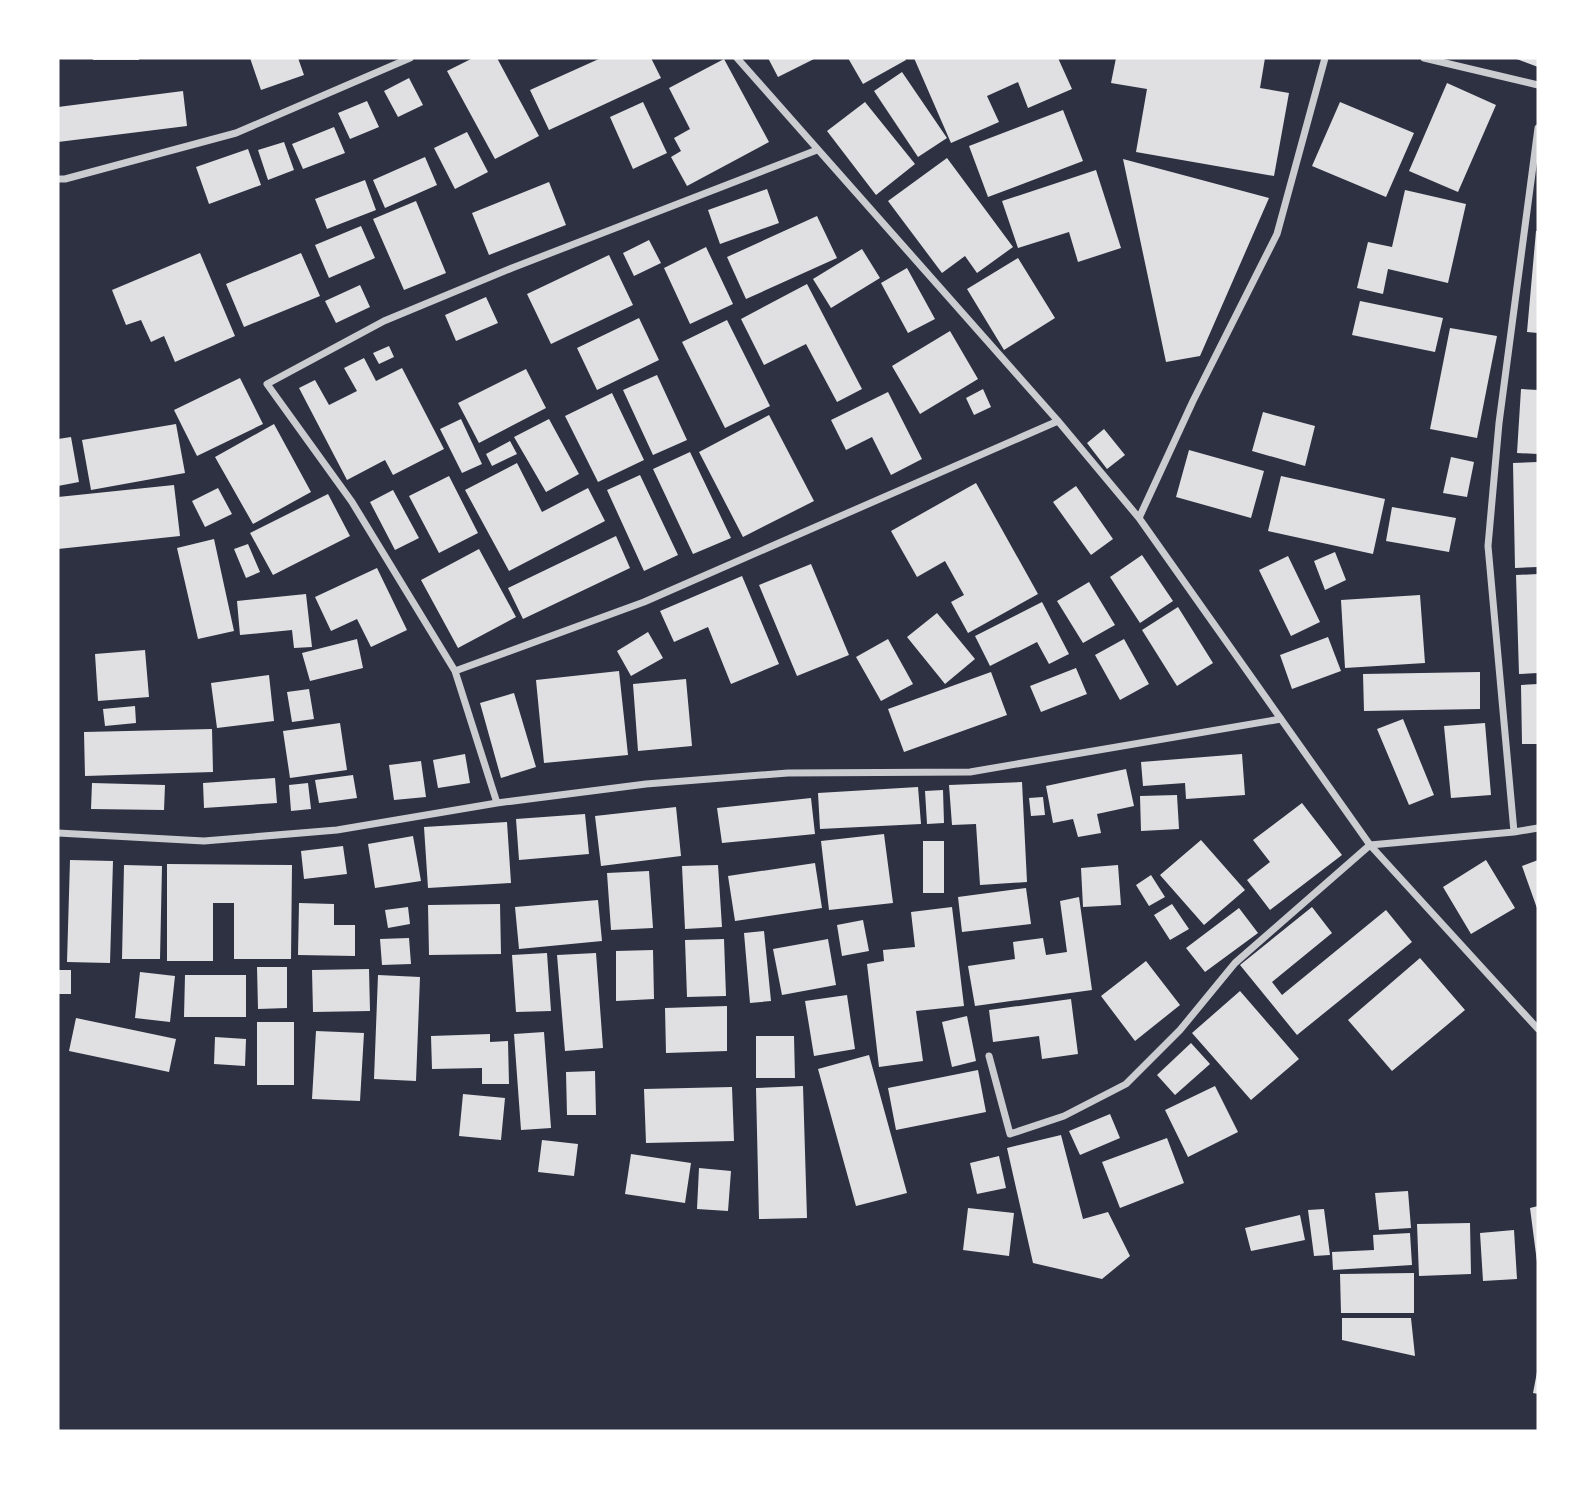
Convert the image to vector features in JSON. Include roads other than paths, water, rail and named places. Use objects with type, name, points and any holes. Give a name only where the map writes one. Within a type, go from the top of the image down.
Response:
[{"type":"street","points":[[61,179],[236,133],[410,58]]},
{"type":"street","points":[[737,58],[1058,421],[1139,517],[1370,845],[1538,1029]]},
{"type":"street","points":[[1139,517],[1193,401],[1277,234],[1325,58]]},
{"type":"street","points":[[1424,58],[1538,85]]},
{"type":"street","points":[[1514,832],[1488,546],[1499,423],[1538,128]]},
{"type":"street","points":[[497,803],[455,671],[352,502],[267,384],[384,321],[512,268],[817,150]]},
{"type":"street","points":[[455,671],[644,602],[1058,421]]},
{"type":"street","points":[[58,833],[204,841],[337,830],[497,803],[646,784],[788,773],[970,772],[1282,719]]},
{"type":"street","points":[[989,1056],[1010,1134],[1065,1116],[1126,1084],[1180,1030],[1236,963],[1370,845],[1538,828]]}]
